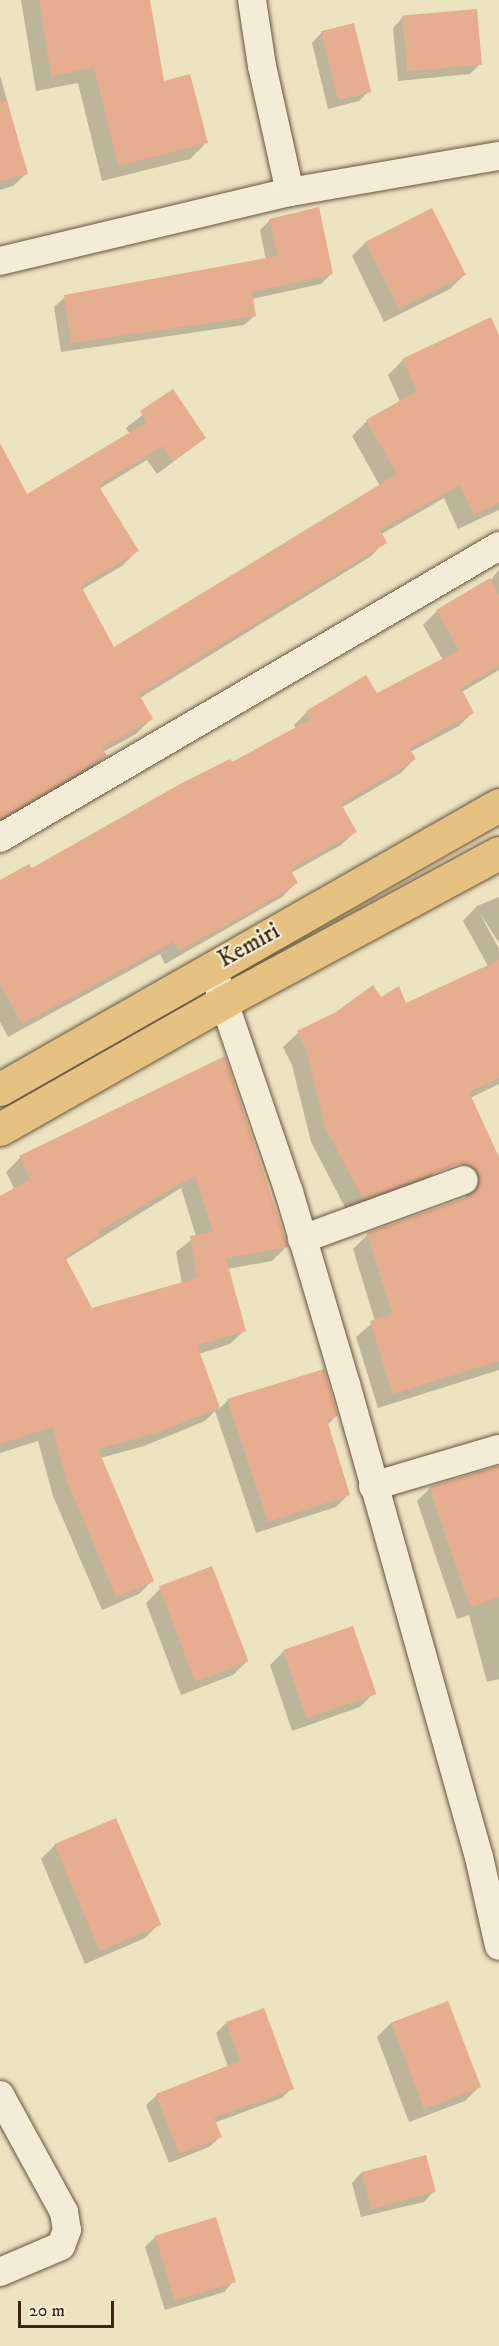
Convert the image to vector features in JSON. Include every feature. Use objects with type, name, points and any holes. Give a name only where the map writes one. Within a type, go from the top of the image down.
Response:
[{"type":"highway","name":"Kemiri","points":[[0,1089],[499,805]]},
{"type":"highway","name":"Kemiri","points":[[0,1129],[225,1001],[499,853]]},
{"type":"street","points":[[252,0],[262,66],[290,192]]},
{"type":"street","points":[[0,261],[290,192],[499,156]]},
{"type":"street","points":[[0,838],[499,546]]},
{"type":"street","points":[[212,967],[302,1239],[479,1857],[499,1946]]},
{"type":"street","points":[[302,1239],[464,1180]]},
{"type":"street","points":[[373,1486],[499,1449]]},
{"type":"street","points":[[0,2095],[64,2212],[67,2230],[61,2246],[0,2272]]},
{"type":"building","points":[[39,0],[150,0],[164,81],[190,74],[208,143],[118,166],[94,68],[51,76]]},
{"type":"building","points":[[477,9],[482,65],[407,71],[402,16]]},
{"type":"building","points":[[354,23],[371,92],[338,100],[321,31]]},
{"type":"building","points":[[7,101],[28,174],[0,181],[0,102]]},
{"type":"building","points":[[319,207],[333,274],[252,292],[256,316],[71,343],[64,295],[278,256],[269,219]]},
{"type":"building","points":[[432,208],[466,275],[399,309],[365,242]]},
{"type":"building","points":[[491,317],[499,335],[499,503],[474,515],[460,485],[380,530],[387,543],[139,694],[153,719],[102,747],[107,756],[0,819],[0,443],[27,494],[147,422],[140,411],[173,389],[206,438],[173,461],[163,446],[98,485],[139,551],[81,586],[114,647],[397,474],[366,420],[417,391],[402,359]]},
{"type":"building","points":[[490,578],[499,594],[499,666],[461,688],[474,713],[409,748],[416,759],[341,804],[357,832],[290,869],[298,883],[250,912],[179,951],[173,942],[22,1024],[0,984],[0,880],[29,864],[32,868],[180,784],[230,759],[232,762],[311,719],[306,711],[366,675],[377,693],[459,650],[436,610]]},
{"type":"building","points":[[499,960],[499,1078],[469,1092],[499,1157],[499,1361],[392,1394],[370,1321],[392,1314],[367,1233],[470,1196],[477,1190],[480,1175],[474,1167],[459,1164],[363,1199],[325,1127],[306,1050],[297,1031],[336,1012],[373,985],[381,997],[399,986],[406,1003]]},
{"type":"building","points":[[225,1056],[288,1247],[226,1258],[246,1331],[197,1345],[220,1408],[159,1432],[98,1449],[154,1581],[116,1597],[67,1481],[52,1427],[0,1444],[0,1196],[30,1179],[19,1156]],"holes":[[[195,1175],[213,1232],[190,1236],[197,1278],[92,1308],[66,1259],[60,1260],[100,1235],[99,1231]]]},
{"type":"building","points":[[324,1369],[338,1416],[327,1420],[350,1495],[268,1522],[227,1399]]},
{"type":"building","points":[[499,1466],[499,1597],[470,1607],[429,1487]]},
{"type":"building","points":[[212,1566],[249,1661],[195,1682],[159,1586]]},
{"type":"building","points":[[353,1626],[376,1694],[306,1718],[283,1650]]},
{"type":"building","points":[[116,1818],[161,1925],[100,1951],[54,1844]]},
{"type":"building","points":[[448,2001],[481,2087],[424,2109],[391,2023]]},
{"type":"building","points":[[264,2008],[294,2089],[214,2118],[222,2137],[179,2154],[156,2094],[240,2061],[226,2022]]},
{"type":"building","points":[[426,2155],[436,2192],[371,2209],[361,2172]]},
{"type":"building","points":[[216,2217],[236,2282],[175,2301],[155,2236]]}]
